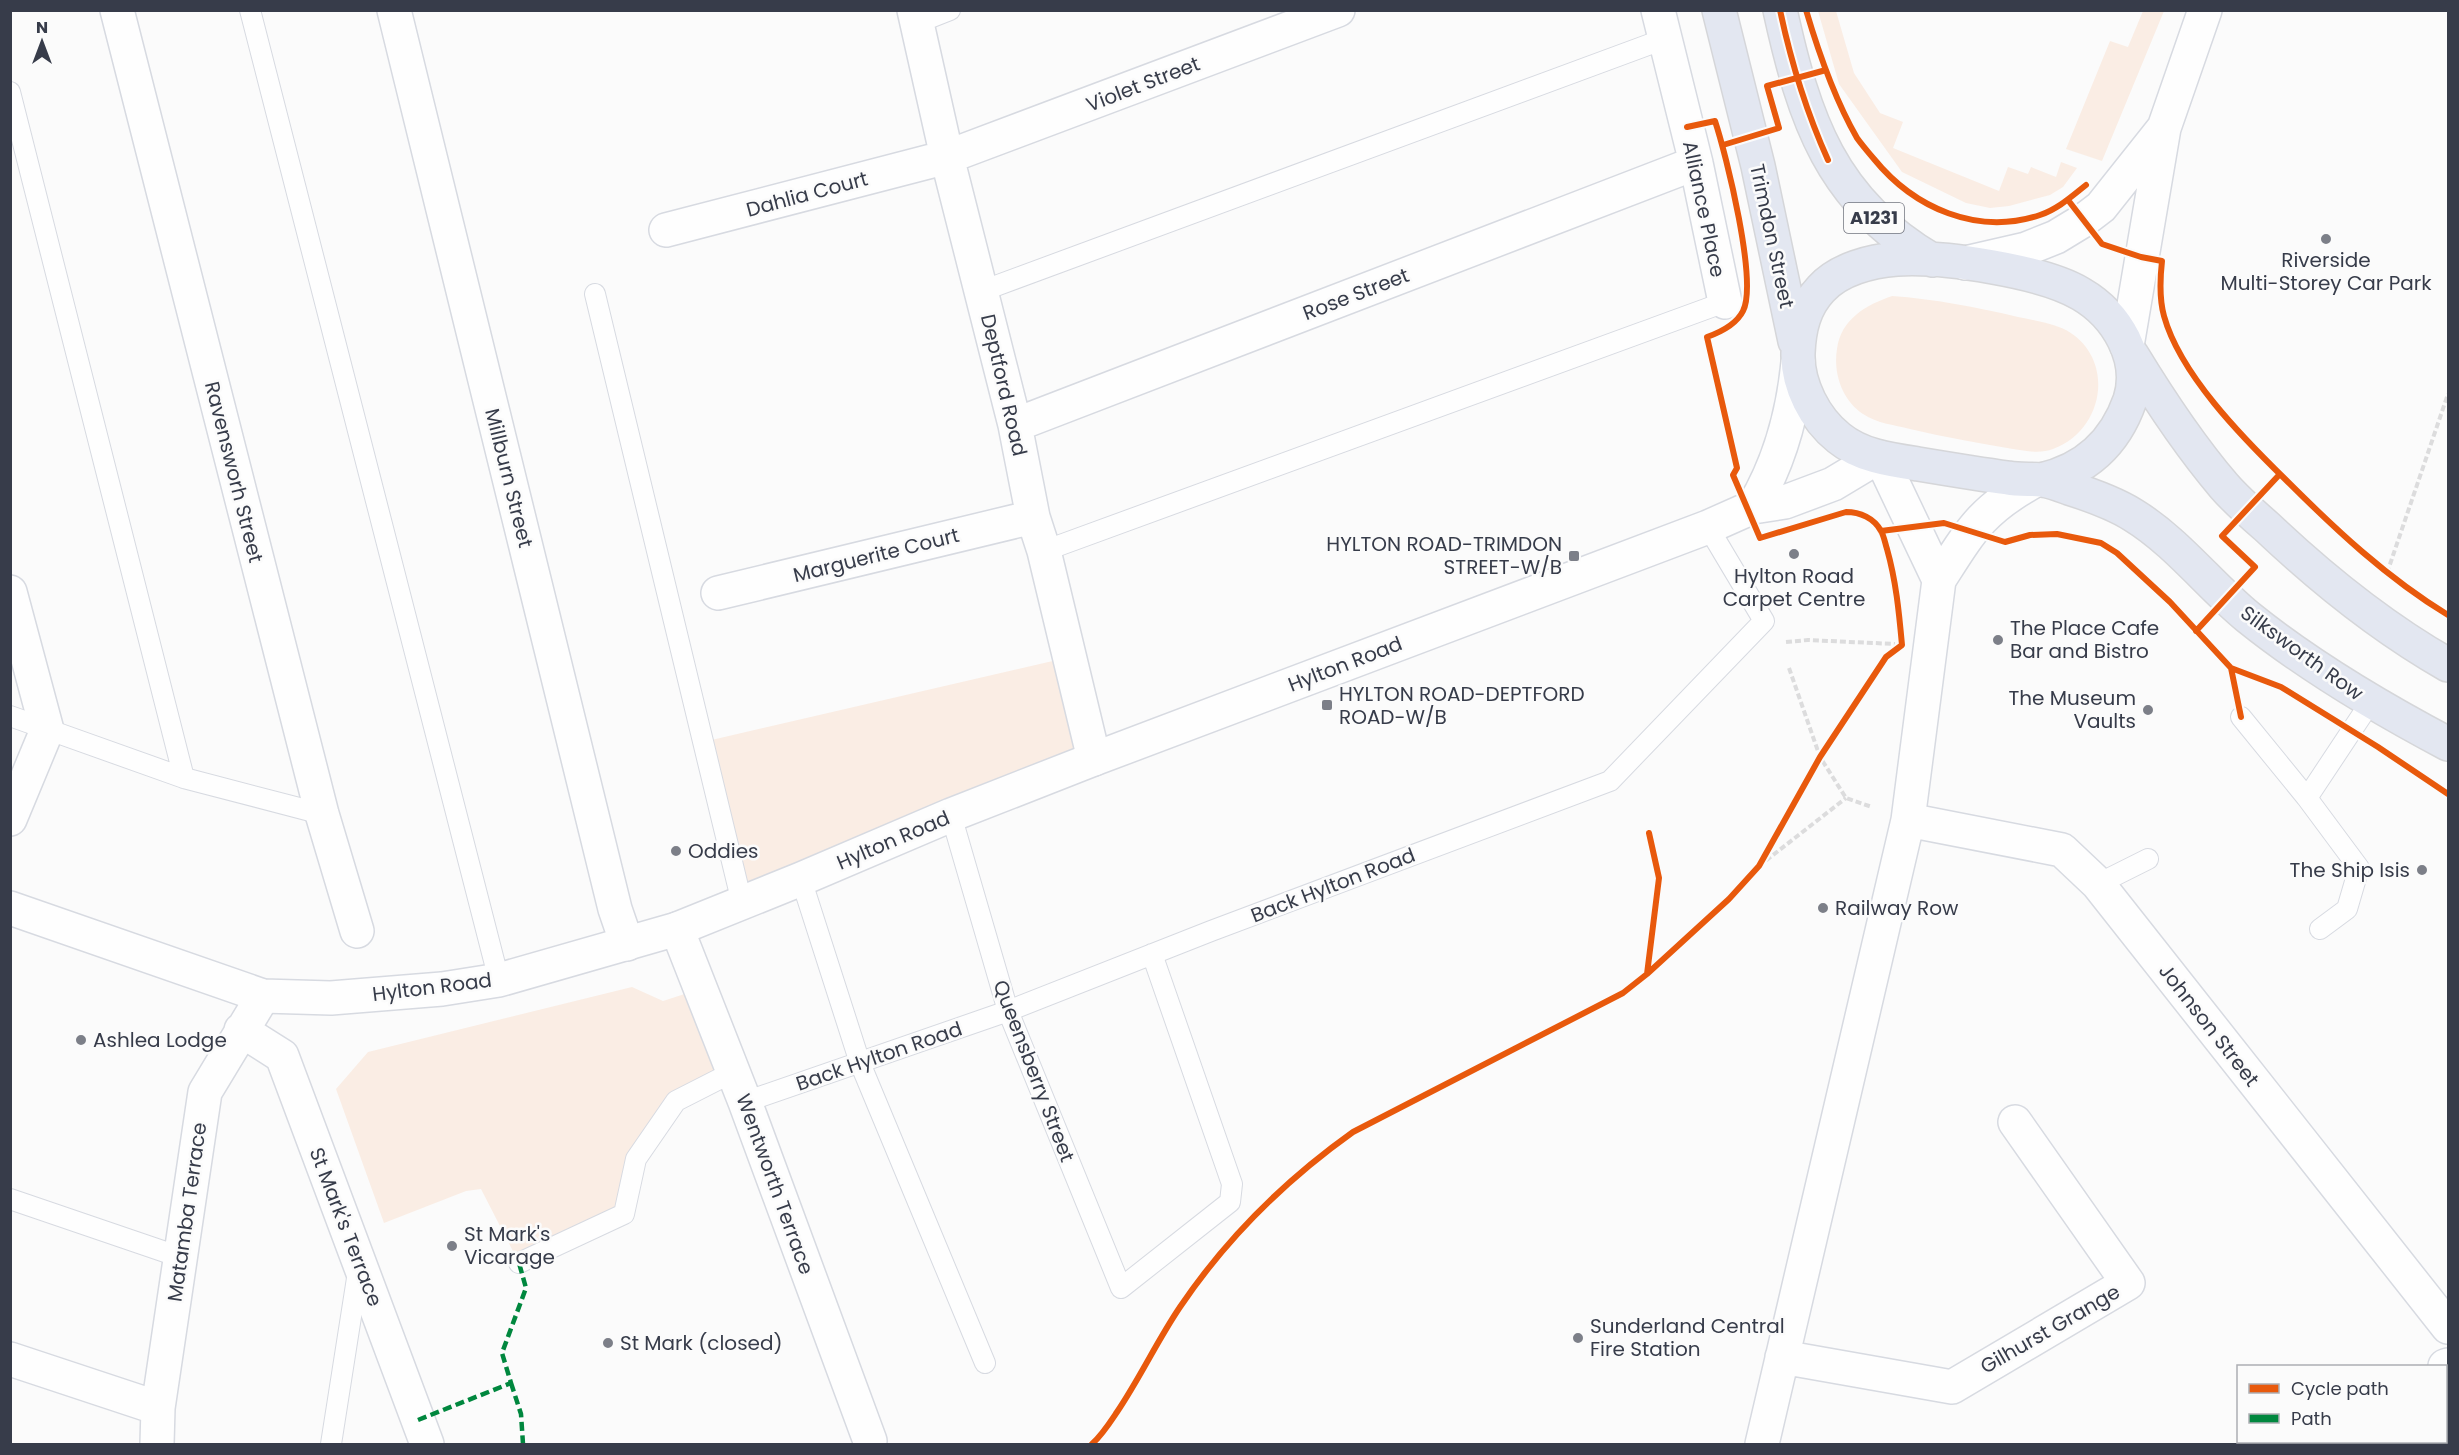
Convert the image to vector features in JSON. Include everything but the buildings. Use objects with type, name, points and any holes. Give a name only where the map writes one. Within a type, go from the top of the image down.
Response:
[{"type":"highway","name":"Trimdon Street","points":[[1719,10],[1758,166],[1803,385],[1814,411],[1829,430],[1848,445],[1880,457],[2013,479],[2039,480]]},
{"type":"highway","name":"A1231","points":[[1780,10],[1796,78],[1813,127],[1828,160],[1849,190],[1875,219],[1905,244],[1948,262]]},
{"type":"highway","points":[[1798,359],[1799,330],[1807,307],[1822,287],[1862,265],[1898,259],[1948,262],[2009,270],[2052,281],[2081,294],[2101,309],[2116,328],[2177,426],[2225,488],[2299,557],[2333,585],[2423,651],[2448,665]]},
{"type":"highway","points":[[2039,480],[2062,475],[2078,466],[2098,452],[2113,436],[2125,414],[2132,391],[2134,371],[2128,348]]},
{"type":"highway","name":"Silksworth Row","points":[[2039,480],[2102,500],[2132,514],[2155,530],[2212,586],[2248,617],[2296,653],[2370,703],[2448,744]]},
{"type":"street","name":"Ravensworh Street","points":[[117,10],[322,814],[357,932]]},
{"type":"street","name":"Millburn Street","points":[[394,10],[604,865],[627,945]]},
{"type":"street","name":"Violet Street","points":[[947,157],[1338,10]]},
{"type":"street","points":[[2128,348],[2164,128],[2205,10]]},
{"type":"street","name":"Deptford Road","points":[[916,17],[947,157],[1015,425],[1034,517],[1094,759]]},
{"type":"street","name":"Alliance Place","points":[[1661,25],[1696,163],[1725,302]]},
{"type":"street","points":[[1948,262],[2026,249],[2056,237],[2084,220],[2101,207],[2164,128]]},
{"type":"street","name":"Dahlia Court","points":[[666,230],[947,157]]},
{"type":"street","name":"Rose Street","points":[[1015,425],[1696,163]]},
{"type":"street","points":[[1753,507],[1768,482],[1787,432],[1795,397],[1798,359]]},
{"type":"street","name":"Hylton Road","points":[[10,908],[263,996],[331,998],[442,989],[499,980],[627,945],[676,929],[951,815],[1094,759],[1753,507],[1785,502],[1833,484],[1880,457]]},
{"type":"street","points":[[1880,457],[1939,580]]},
{"type":"street","points":[[1762,1444],[1908,820],[1939,580],[1977,522],[1994,506],[2039,480]]},
{"type":"street","name":"Marguerite Court","points":[[718,593],[1034,517]]},
{"type":"street","points":[[10,592],[47,730],[10,819]]},
{"type":"street","name":"Johnson Street","points":[[1908,820],[2062,850],[2098,884],[2448,1327]]},
{"type":"street","name":"Wentworth Terrace","points":[[676,929],[745,1102],[870,1441]]},
{"type":"street","name":"Matamba Terrace","points":[[157,1444],[158,1408],[205,1092],[263,996]]},
{"type":"street","name":"St Mark's Terrace","points":[[241,1030],[282,1056],[427,1444]]},
{"type":"street","name":"Gilhurst Grange","points":[[1782,1357],[1952,1386],[2128,1283],[2015,1122]]},
{"type":"street","points":[[10,1359],[158,1408]]},
{"type":"lane","points":[[250,10],[499,980]]},
{"type":"lane","points":[[916,17],[950,10]]},
{"type":"lane","points":[[982,291],[1661,25]]},
{"type":"lane","points":[[10,92],[184,778]]},
{"type":"lane","points":[[595,294],[742,903]]},
{"type":"lane","points":[[1044,551],[1725,302]]},
{"type":"lane","name":"Back Hylton Road","points":[[745,1102],[1008,1011],[1152,954],[1610,781],[1764,621],[1708,526]]},
{"type":"lane","points":[[2307,798],[2370,703]]},
{"type":"lane","points":[[10,716],[184,778],[322,814]]},
{"type":"lane","points":[[2241,717],[2307,798],[2359,868],[2347,909],[2320,929]]},
{"type":"lane","name":"Queensberry Street","points":[[951,815],[1008,1011],[1121,1288],[1230,1202],[1232,1184],[1152,954]]},
{"type":"lane","points":[[2098,884],[2148,859]]},
{"type":"lane","points":[[801,879],[860,1063],[985,1363]]},
{"type":"lane","points":[[519,1263],[624,1214],[636,1159],[676,1101],[733,1072]]},
{"type":"lane","points":[[10,1199],[180,1257]]},
{"type":"lane","points":[[331,1444],[360,1262]]},
{"type":"path","points":[[2387,573],[2448,394]]},
{"type":"path","points":[[2380,567],[2397,579]]},
{"type":"path","points":[[1775,643],[1808,640],[1902,645]]},
{"type":"path","points":[[1894,651],[1902,645]]},
{"type":"path","points":[[1789,668],[1820,757],[1846,798],[1908,820]]},
{"type":"path","points":[[1815,767],[1826,748]]},
{"type":"path","points":[[1751,874],[1846,798]]},
{"type":"path","points":[[1759,866],[1770,846]]},
{"type":"shaded area","points":[[1818,11],[1836,11],[1854,73],[1880,113],[1903,122],[1893,148],[1999,191],[2008,167],[2028,174],[2031,167],[2056,177],[2061,162],[2077,168],[2063,187],[2050,195],[2009,206],[1990,208],[1966,203],[1902,172],[1839,84]]},
{"type":"shaded area","points":[[2143,11],[2164,11],[2102,161],[2066,149],[2110,41],[2128,47]]},
{"type":"shaded area","points":[[1892,296],[1971,307],[2055,325],[2066,330],[2082,342],[2092,358],[2098,375],[2098,393],[2093,410],[2084,426],[2071,440],[2053,449],[2033,452],[1923,432],[1879,422],[1863,414],[1844,394],[1838,376],[1836,358],[1839,338],[1849,321],[1856,315]]},
{"type":"shaded area","points":[[1070,657],[1094,759],[742,903],[703,742]]},
{"type":"shaded area","points":[[632,987],[663,1001],[700,989],[733,1072],[676,1101],[636,1159],[624,1214],[519,1263],[481,1189],[466,1191],[384,1223],[336,1089],[368,1052]]},
{"type":"marked path","points":[[418,1420],[511,1383],[502,1353],[526,1288],[519,1263]]},
{"type":"marked path","points":[[511,1383],[521,1414],[523,1444]]},
{"type":"cycle path","points":[[1780,10],[1800,86],[1828,160]]},
{"type":"cycle path","points":[[1806,10],[1828,76],[1857,138],[1890,176],[1927,204],[1970,219],[1993,222],[2016,221],[2053,209],[2086,185]]},
{"type":"cycle path","points":[[1723,145],[1779,128],[1767,86],[1826,70]]},
{"type":"cycle path","points":[[1092,1444],[1117,1412],[1180,1307],[1198,1282],[1238,1234],[1281,1190],[1353,1132],[1623,993],[1729,899],[1759,866],[1820,757],[1886,657],[1902,645],[1897,597],[1890,561],[1883,535],[1878,526],[1871,519],[1846,512],[1760,538],[1733,475],[1737,468],[1707,337],[1732,324],[1743,311],[1747,296],[1744,247],[1733,188],[1715,121],[1687,127]]},
{"type":"cycle path","points":[[2068,200],[2102,244],[2141,257],[2162,261],[2161,302],[2172,338],[2198,382],[2232,424],[2304,498],[2362,552],[2404,585],[2448,615]]},
{"type":"cycle path","points":[[2196,631],[2255,567],[2222,536],[2280,474]]},
{"type":"cycle path","points":[[1881,531],[1944,523],[2005,542],[2030,535],[2057,534],[2101,543],[2117,553],[2170,602],[2231,668],[2241,717]]},
{"type":"cycle path","points":[[2231,668],[2281,687],[2378,747],[2448,794]]},
{"type":"cycle path","points":[[1647,974],[1659,878],[1649,833]]},
{"type":"place","name":"Riverside Multi-Storey Car Park","points":[[2326,239]]},
{"type":"place","name":"Hylton Road Carpet Centre","points":[[1794,554]]},
{"type":"place","name":"HYLTON ROAD-TRIMDON STREET-W/B","points":[[1574,556]]},
{"type":"place","name":"The Place Cafe Bar and Bistro","points":[[1998,640]]},
{"type":"place","name":"HYLTON ROAD-DEPTFORD ROAD-W/B","points":[[1327,705]]},
{"type":"place","name":"The Museum Vaults","points":[[2148,710]]},
{"type":"place","name":"Oddies","points":[[676,851]]},
{"type":"place","name":"The Ship Isis","points":[[2422,870]]},
{"type":"place","name":"Railway Row","points":[[1823,908]]},
{"type":"place","name":"Ashlea Lodge","points":[[81,1040]]},
{"type":"place","name":"St Mark's Vicarage","points":[[452,1246]]},
{"type":"place","name":"Sunderland Central Fire Station","points":[[1578,1338]]},
{"type":"place","name":"St Mark (closed)","points":[[608,1343]]}]
